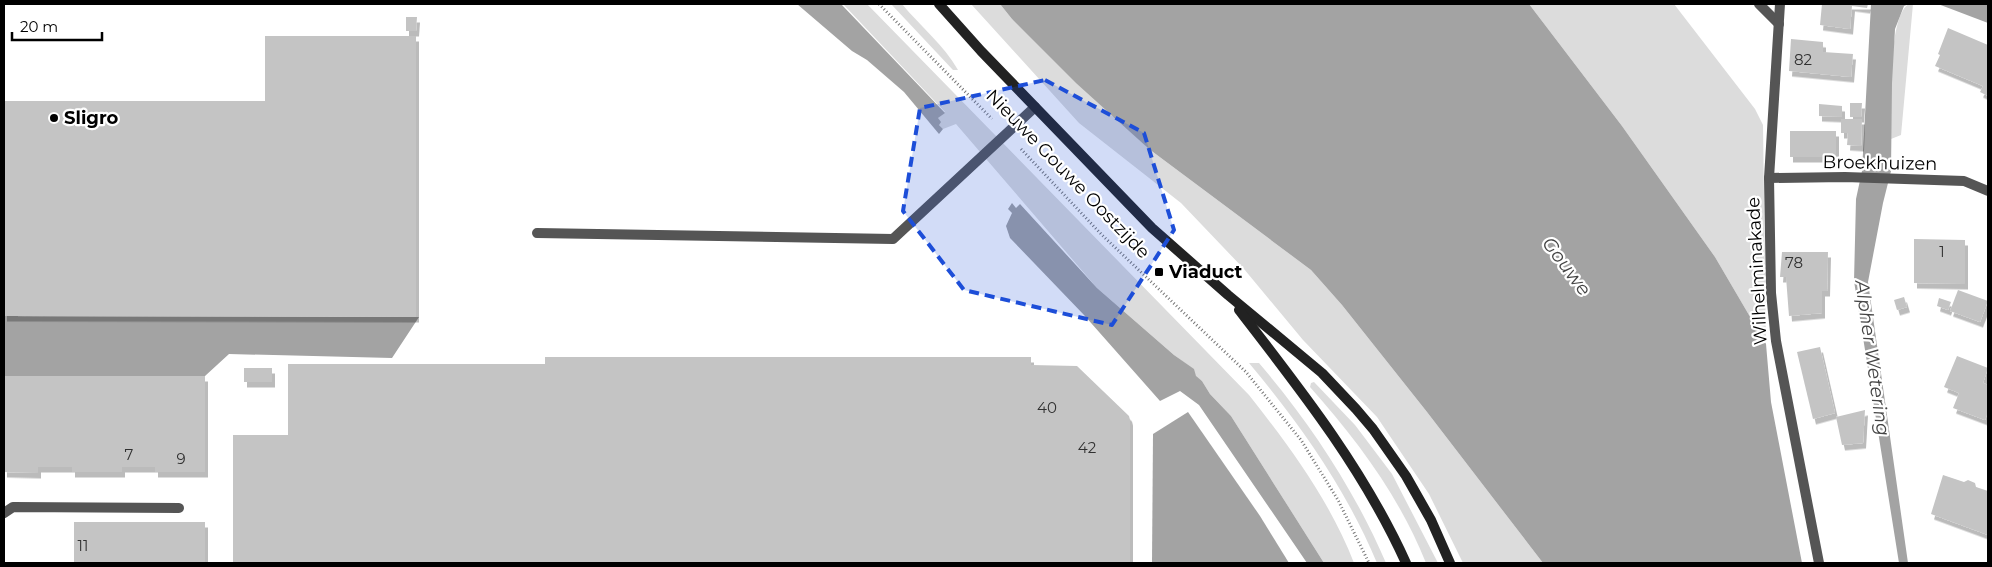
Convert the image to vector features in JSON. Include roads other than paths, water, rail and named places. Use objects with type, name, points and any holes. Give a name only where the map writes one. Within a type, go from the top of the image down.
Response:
[{"type":"main road","name":"Nieuwe Gouwe Oostzijde","points":[[939,4],[981,51],[1152,228],[1228,295],[1322,373],[1373,429],[1419,497],[1450,563]]},
{"type":"main road","name":"Nieuwe Gouwe Oostzijde","points":[[1228,295],[1329,428],[1380,511],[1406,563]]},
{"type":"street","points":[[1759,4],[1779,24]]},
{"type":"street","name":"Wilhelminakade","points":[[1780,4],[1768,178],[1771,293],[1776,341],[1819,563]]},
{"type":"street","points":[[537,233],[893,239],[1035,107]]},
{"type":"street","name":"Broekhuizen","points":[[1768,178],[1899,178],[1964,182],[1988,191]]},
{"type":"street","points":[[4,513],[13,507],[179,508]]},
{"type":"water","points":[[797,4],[841,4],[945,113],[938,118],[941,122],[939,125],[943,129],[939,134],[904,92]]},
{"type":"water","name":"Gouwe","points":[[1000,4],[1529,4],[1622,126],[1715,257],[1766,344],[1771,402],[1802,563],[1543,563],[1427,412],[1342,305],[1311,270],[1149,149],[1076,83],[1012,19]]},
{"type":"water","name":"Alpher Wetering","points":[[1871,4],[1909,4],[1904,6],[1895,29],[1891,171],[1868,282],[1908,563],[1899,563],[1854,281],[1856,199],[1862,171]]},
{"type":"water","points":[[1938,4],[1988,4],[1988,23]]},
{"type":"water","points":[[1012,203],[1016,208],[1020,204],[1097,288],[1174,355],[1194,369],[1196,376],[1202,381],[1210,394],[1231,416],[1324,563],[1307,563],[1199,405],[1180,391],[1160,401],[1084,315],[1010,238],[1006,226],[1012,213],[1008,209]]},
{"type":"water","points":[[4,316],[419,317],[392,358],[229,354],[205,376],[4,376]]},
{"type":"water","points":[[1188,412],[1260,516],[1289,563],[1152,563],[1153,434]]},
{"type":"place","name":"Sligro","points":[[54,118]]},
{"type":"place","name":"Viaduct","points":[[1159,272]]}]
